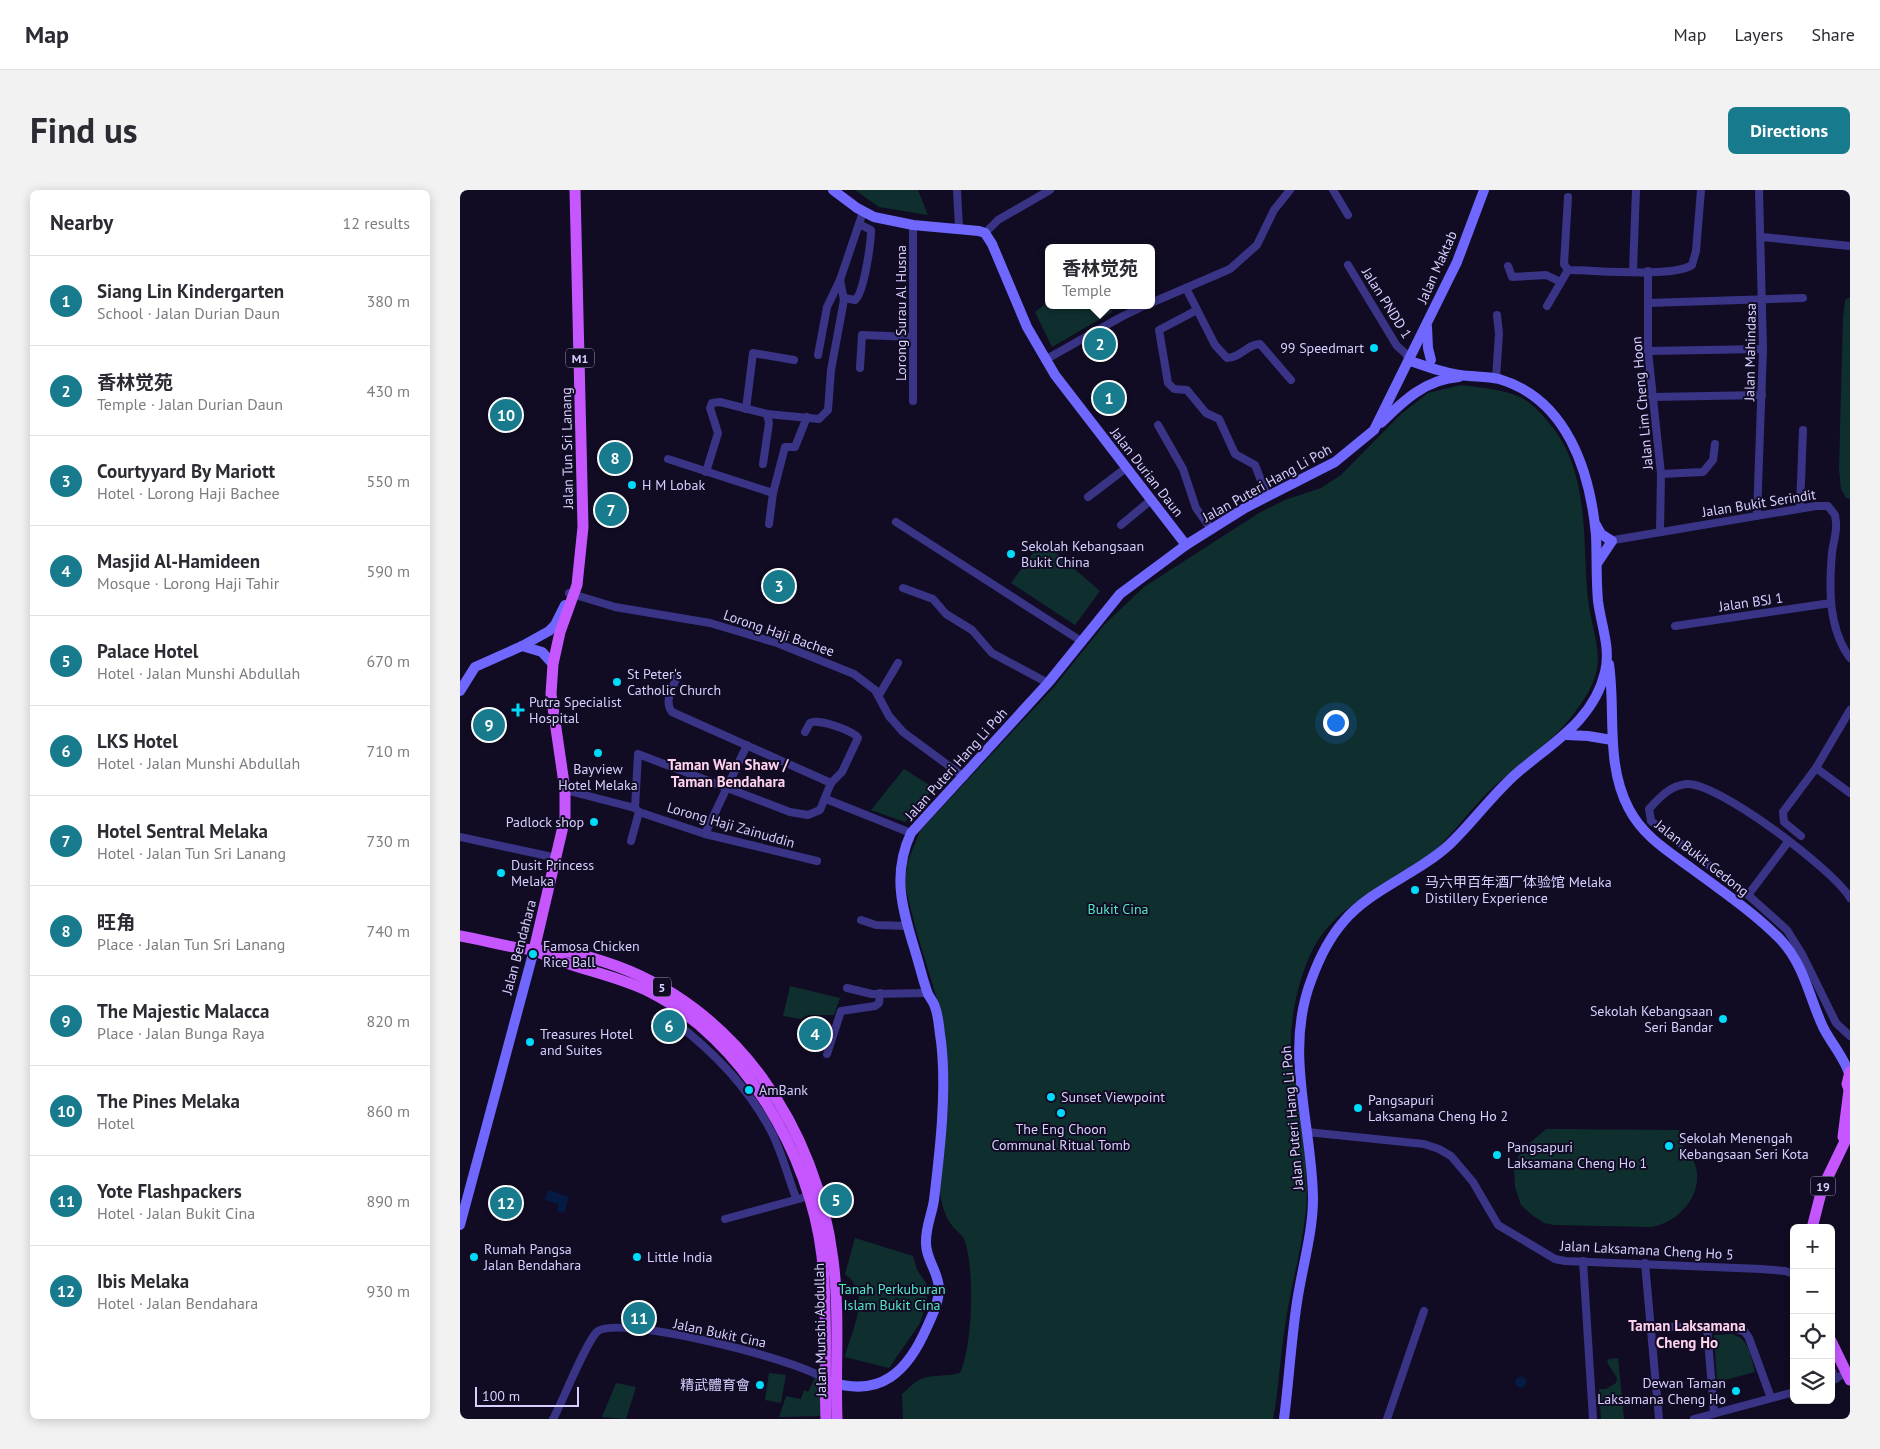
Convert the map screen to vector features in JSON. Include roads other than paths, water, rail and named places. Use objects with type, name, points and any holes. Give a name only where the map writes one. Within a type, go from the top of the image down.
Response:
[{"type":"main road","name":"Jalan Tun Sri Lanang","points":[[573,591],[580,560],[583,527],[575,190]]},
{"type":"main road","name":"Jalan Bendahara","points":[[534,950],[565,818],[565,790],[551,694],[552,664],[573,591]]},
{"type":"main road","name":"Jalan Munshi Abdullah","points":[[460,936],[534,950],[556,950],[605,962],[655,982],[696,1008],[746,1055],[774,1092],[811,1168],[807,1196],[822,1261],[831,1382],[836,1400],[837,1419]]},
{"type":"main road","points":[[1841,1146],[1847,1120],[1850,1090],[1847,1084],[1850,1072]]},
{"type":"main road","name":"19","points":[[1813,1224],[1820,1194],[1841,1146],[1850,1131]]},
{"type":"main road","points":[[1835,1356],[1841,1378]]},
{"type":"main road","name":"Jalan Munshi Abdullah","points":[[826,1419],[831,1382]]},
{"type":"street","points":[[834,190],[863,212],[874,217],[914,225],[973,229],[985,233],[998,220],[1050,190]]},
{"type":"street","points":[[957,190],[959,228]]},
{"type":"street","points":[[1155,301],[1230,269],[1257,245],[1274,210],[1290,190]]},
{"type":"street","points":[[1333,190],[1348,215]]},
{"type":"street","name":"Jalan Maktab","points":[[1409,356],[1457,262],[1484,190]]},
{"type":"street","points":[[1633,271],[1636,190]]},
{"type":"street","points":[[1568,270],[1648,272],[1679,270],[1692,265],[1696,251],[1700,190]]},
{"type":"street","name":"Jalan Mahindasa","points":[[1757,515],[1764,299],[1759,190]]},
{"type":"street","points":[[1568,197],[1564,264],[1568,270]]},
{"type":"street","points":[[818,355],[827,307],[840,280],[863,212]]},
{"type":"street","points":[[844,298],[854,300],[862,287],[871,230],[859,224]]},
{"type":"street","name":"Lorong Surau Al Husna","points":[[913,401],[914,225]]},
{"type":"street","name":"Jalan Durian Daun","points":[[985,233],[992,244],[1027,327],[1045,360],[1186,545]]},
{"type":"street","points":[[1762,237],[1850,246]]},
{"type":"street","name":"Jalan PNDD 1","points":[[1348,265],[1396,346],[1409,356]]},
{"type":"street","points":[[1508,266],[1512,277],[1546,275],[1561,282]]},
{"type":"street","points":[[1547,306],[1568,270]]},
{"type":"street","name":"Jalan Lim Cheng Hoon","points":[[1648,272],[1648,351],[1662,474],[1660,532]]},
{"type":"street","points":[[706,472],[718,434],[710,408],[712,403],[720,402],[767,414],[806,418],[822,418],[828,410],[831,370],[844,298],[840,280]]},
{"type":"street","points":[[1186,288],[1215,345],[1227,358],[1234,358],[1254,344],[1260,344],[1291,380]]},
{"type":"street","points":[[1648,303],[1803,298]]},
{"type":"street","points":[[1045,360],[1138,309]]},
{"type":"street","points":[[1197,310],[1159,330],[1168,383],[1174,389],[1187,390],[1206,413],[1219,419],[1235,454],[1255,465],[1267,496]]},
{"type":"street","points":[[1496,378],[1499,334],[1497,315]]},
{"type":"street","points":[[1427,323],[1428,348],[1431,360]]},
{"type":"street","points":[[860,368],[862,335],[913,337]]},
{"type":"street","points":[[1648,351],[1763,349]]},
{"type":"street","points":[[746,409],[753,354],[794,360]]},
{"type":"street","name":"Jalan Puteri Hang Li Poh","points":[[1409,356],[1431,360],[1472,376]]},
{"type":"street","name":"Jalan Puteri Hang Li Poh","points":[[1284,1419],[1296,1306],[1312,1216],[1313,1197],[1298,1056],[1303,1006],[1309,986],[1326,947],[1344,921],[1356,910],[1434,857],[1463,831],[1490,797],[1517,773],[1566,735],[1590,708],[1599,691],[1608,653],[1598,600],[1596,541],[1586,480],[1577,454],[1558,419],[1547,406],[1522,387],[1496,378],[1460,375],[1409,356]]},
{"type":"street","name":"Jalan Puteri Hang Li Poh","points":[[831,1382],[859,1386],[884,1382],[902,1368],[919,1344],[937,1304],[939,1284],[928,1258],[925,1242],[934,1203],[939,1149],[941,1044],[936,1008],[928,993],[907,926],[899,887],[900,869],[905,846],[911,833],[1048,683],[1120,594],[1186,545],[1211,529],[1267,496],[1335,462],[1374,430],[1409,356]]},
{"type":"street","points":[[1374,430],[1401,403],[1427,385],[1449,378],[1472,376]]},
{"type":"street","points":[[1652,397],[1762,396]]},
{"type":"street","points":[[763,464],[769,423],[767,414]]},
{"type":"street","points":[[769,524],[772,494],[785,447],[795,447],[806,418]]},
{"type":"street","points":[[1158,425],[1183,469],[1196,508],[1211,529]]},
{"type":"street","points":[[1800,508],[1803,430]]},
{"type":"street","points":[[1662,474],[1703,472],[1713,460],[1715,444]]},
{"type":"street","points":[[668,459],[772,494]]},
{"type":"street","points":[[1088,498],[1126,468]]},
{"type":"street","points":[[1122,525],[1151,500]]},
{"type":"street","name":"Jalan Bukit Serindit","points":[[1596,541],[1612,541],[1800,508],[1828,506],[1835,516],[1837,530],[1831,572],[1831,603],[1840,640],[1850,658]]},
{"type":"street","points":[[896,522],[1081,641]]},
{"type":"street","points":[[1594,522],[1601,534],[1612,541],[1598,562]]},
{"type":"street","points":[[903,588],[933,599],[946,614],[972,630],[992,653],[1048,683]]},
{"type":"street","points":[[460,690],[475,667],[522,646],[554,625],[573,591]]},
{"type":"street","name":"Lorong Haji Bachee","points":[[573,591],[596,603],[710,623],[777,643],[854,674],[870,685],[879,695],[889,716],[903,732],[964,777]]},
{"type":"street","name":"Jalan BSJ 1","points":[[1675,626],[1831,603]]},
{"type":"street","points":[[522,646],[542,652],[552,664]]},
{"type":"street","name":"Jalan Bukit Gedong","points":[[1608,653],[1613,690],[1612,740],[1619,782],[1629,808],[1639,824],[1652,839],[1746,909],[1782,941],[1793,956],[1806,981],[1824,1029],[1847,1060],[1850,1072]]},
{"type":"street","points":[[879,695],[898,663]]},
{"type":"street","points":[[678,674],[668,700],[668,707],[672,712],[831,783]]},
{"type":"street","points":[[1802,836],[1784,822],[1783,812],[1816,768],[1850,710]]},
{"type":"street","points":[[631,841],[637,810],[638,754],[790,812],[808,814],[820,810],[831,783],[842,772],[853,752],[857,736],[819,721],[810,723],[806,732]]},
{"type":"street","points":[[1566,735],[1612,740]]},
{"type":"street","points":[[705,834],[747,745]]},
{"type":"street","points":[[1816,768],[1850,793]]},
{"type":"street","points":[[1850,898],[1837,880],[1743,807],[1696,786],[1688,784],[1668,790],[1649,809],[1651,822],[1748,895],[1788,930],[1836,1023],[1850,1036]]},
{"type":"street","name":"Lorong Haji Zainuddin","points":[[565,790],[637,810],[705,834],[817,861]]},
{"type":"street","points":[[826,799],[911,833]]},
{"type":"street","points":[[460,837],[557,858]]},
{"type":"street","points":[[1735,901],[1748,895],[1788,842]]},
{"type":"street","points":[[1746,909],[1748,895]]},
{"type":"street","points":[[861,920],[876,925],[907,926]]},
{"type":"street","name":"Jalan Bendahara","points":[[460,1225],[534,950]]},
{"type":"street","points":[[847,988],[864,993],[928,993]]},
{"type":"street","points":[[827,1054],[841,1011],[875,1006],[879,1003],[880,993]]},
{"type":"street","points":[[676,1023],[706,1046],[748,1093],[807,1196],[725,1219]]},
{"type":"street","name":"Jalan Laksamana Cheng Ho 5","points":[[1307,1132],[1405,1142],[1439,1148],[1451,1156],[1462,1169],[1498,1225],[1522,1238],[1545,1254],[1555,1258],[1769,1270],[1790,1273]]},
{"type":"street","points":[[1583,1261],[1593,1419]]},
{"type":"street","points":[[1645,1263],[1659,1419]]},
{"type":"street","points":[[1387,1419],[1424,1311]]},
{"type":"street","points":[[1650,1326],[1737,1329],[1748,1334],[1771,1398]]},
{"type":"street","name":"Jalan Bukit Cina","points":[[553,1419],[594,1335],[604,1328],[614,1327],[676,1335],[764,1354],[813,1371],[831,1382]]},
{"type":"street","points":[[1707,1328],[1714,1413]]},
{"type":"street","points":[[836,1400],[859,1386]]},
{"type":"street","points":[[1694,1419],[1790,1393]]},
{"type":"water","points":[[548,1190],[569,1197],[564,1213],[557,1211],[559,1204],[545,1200]]},
{"type":"water","points":[[1521,1376],[1527,1382],[1521,1388],[1515,1382]]},
{"type":"place","name":"香林觉苑","points":[[1100,344]]},
{"type":"place","name":"99 Speedmart","points":[[1374,348]]},
{"type":"place","name":"Siang Lin Kindergarten","points":[[1109,398]]},
{"type":"place","name":"The Pines Melaka","points":[[506,415]]},
{"type":"place","name":"旺角","points":[[615,458]]},
{"type":"place","name":"H M Lobak","points":[[632,485]]},
{"type":"place","name":"Hotel Sentral Melaka","points":[[611,510]]},
{"type":"place","name":"Sekolah Kebangsaan Bukit China","points":[[1011,554]]},
{"type":"place","name":"Courtyyard By Mariott","points":[[779,586]]},
{"type":"place","name":"St Peter's Catholic Church","points":[[617,682]]},
{"type":"place","name":"Putra Specialist Hospital","points":[[518,710]]},
{"type":"place","name":"The Majestic Malacca","points":[[489,725]]},
{"type":"place","name":"Bayview Hotel Melaka","points":[[598,753]]},
{"type":"place","name":"Padlock shop","points":[[594,822]]},
{"type":"place","name":"Dusit Princess Melaka","points":[[501,873]]},
{"type":"place","name":"马六甲百年酒厂体验馆 Melaka Distillery Experience","points":[[1415,890]]},
{"type":"place","name":"Famosa Chicken Rice Ball","points":[[533,954]]},
{"type":"place","name":"Sekolah Kebangsaan Seri Bandar","points":[[1723,1019]]},
{"type":"place","name":"LKS Hotel","points":[[669,1026]]},
{"type":"place","name":"Masjid Al-Hamideen","points":[[815,1034]]},
{"type":"place","name":"Treasures Hotel and Suites","points":[[530,1042]]},
{"type":"place","name":"AmBank","points":[[749,1090]]},
{"type":"place","name":"Sunset Viewpoint","points":[[1051,1097]]},
{"type":"place","name":"Pangsapuri Laksamana Cheng Ho 2","points":[[1358,1108]]},
{"type":"place","name":"The Eng Choon Communal Ritual Tomb","points":[[1061,1113]]},
{"type":"place","name":"Sekolah Menengah Kebangsaan Seri Kota","points":[[1669,1146]]},
{"type":"place","name":"Pangsapuri Laksamana Cheng Ho 1","points":[[1497,1155]]},
{"type":"place","name":"Palace Hotel","points":[[836,1200]]},
{"type":"place","name":"Ibis Melaka","points":[[506,1203]]},
{"type":"place","name":"Rumah Pangsa Jalan Bendahara","points":[[474,1257]]},
{"type":"place","name":"Little India","points":[[637,1257]]},
{"type":"place","name":"Yote Flashpackers","points":[[639,1318]]},
{"type":"place","name":"精武體育會","points":[[760,1385]]},
{"type":"place","name":"Dewan Taman Laksamana Cheng Ho","points":[[1736,1391]]},
{"type":"district","name":"Taman Wan Shaw / Taman Bendahara","points":[[728,772]]},
{"type":"district","name":"Taman Laksamana Cheng Ho","points":[[1687,1334]]},
{"type":"park label","name":"Bukit Cina","points":[[1118,909]]},
{"type":"park label","name":"Tanah Perkuburan Islam Bukit Cina","points":[[892,1298]]}]
